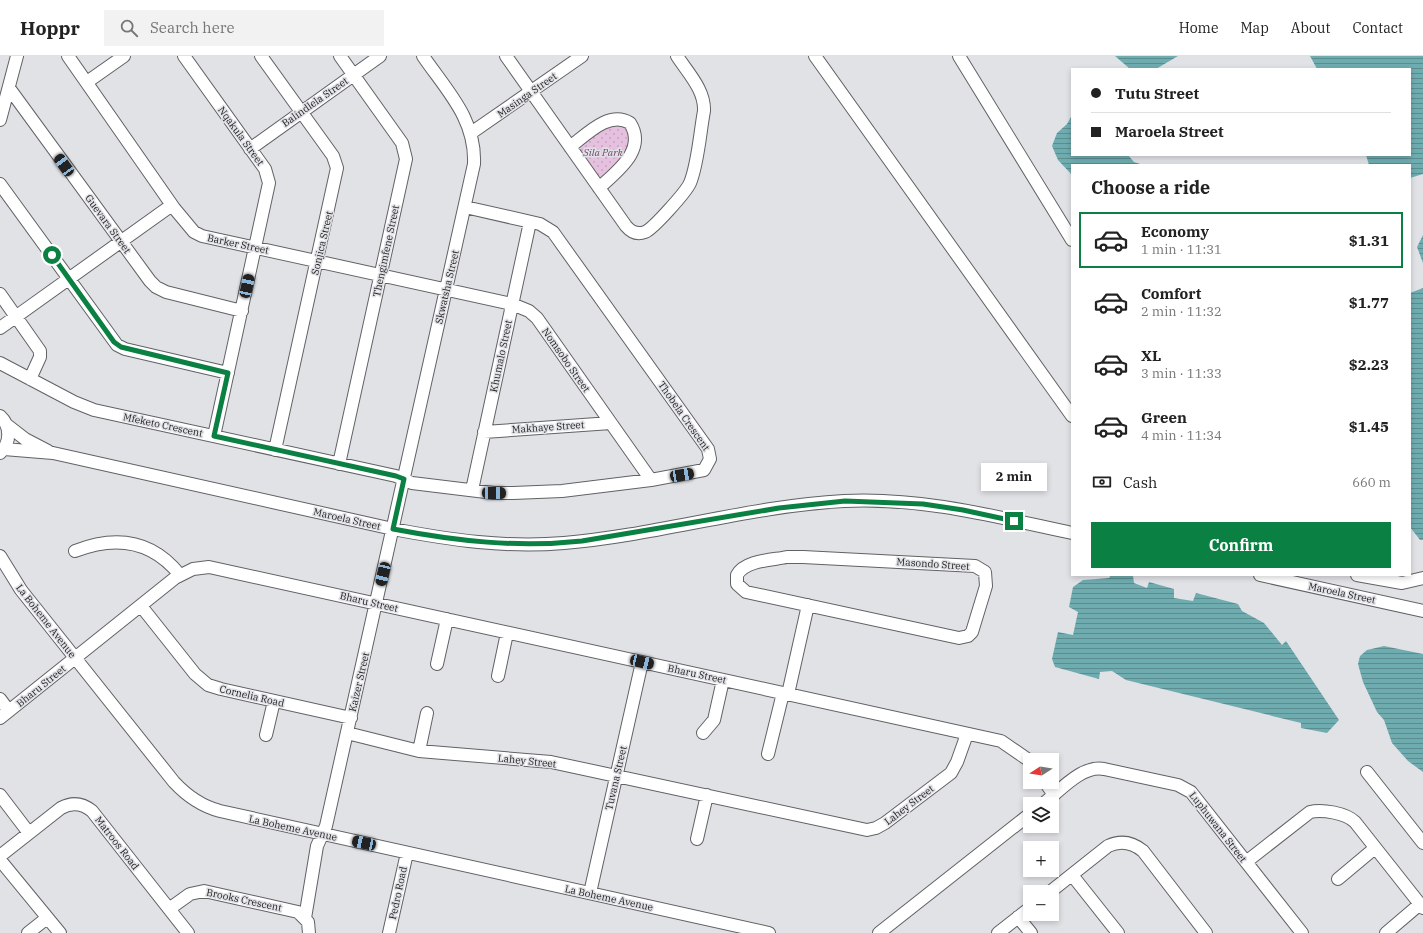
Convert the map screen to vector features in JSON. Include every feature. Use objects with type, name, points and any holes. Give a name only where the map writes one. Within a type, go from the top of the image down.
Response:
[{"type":"street","points":[[0,120],[18,56]]},
{"type":"street","name":"Barker Street","points":[[68,56],[172,205],[198,234],[255,248],[446,289]]},
{"type":"street","points":[[87,82],[124,56]]},
{"type":"street","name":"Nqakula Street","points":[[184,56],[250,148],[264,169],[269,183],[214,436]]},
{"type":"street","name":"Sonjica Street","points":[[261,56],[333,156],[337,168],[318,261],[275,450]]},
{"type":"street","name":"Thengimfene Street","points":[[339,464],[405,165],[406,153],[402,143],[340,56]]},
{"type":"street","name":"Balindlela Street","points":[[250,148],[380,56]]},
{"type":"street","name":"Skwatsha Street","points":[[393,529],[474,164],[472,133],[462,112],[423,56]]},
{"type":"street","points":[[506,56],[629,229],[640,233],[649,230],[686,190],[692,178],[704,111],[704,101],[700,90],[677,56]]},
{"type":"street","name":"Masinga Street","points":[[472,133],[582,56]]},
{"type":"street","points":[[816,56],[1071,415]]},
{"type":"street","points":[[959,56],[1071,238]]},
{"type":"street","name":"Guevara Street","points":[[9,88],[120,242],[150,281],[160,289],[242,311]]},
{"type":"street","points":[[570,147],[608,121],[619,119],[630,123],[635,133],[633,150],[627,161],[599,188]]},
{"type":"street","points":[[0,184],[114,342],[121,347],[228,373]]},
{"type":"street","points":[[0,328],[172,205]]},
{"type":"street","name":"Thobela Crescent","points":[[404,479],[412,483],[494,493],[531,492],[652,480],[701,472],[710,463],[710,454],[553,232],[544,225],[465,207]]},
{"type":"street","name":"Khumalo Street","points":[[472,490],[530,222]]},
{"type":"street","name":"Nomsobo Street","points":[[446,289],[512,304],[534,314],[652,480]]},
{"type":"street","points":[[0,294],[17,316],[40,351],[40,357],[30,379]]},
{"type":"street","name":"Mfeketo Crescent","points":[[0,362],[84,407],[94,410],[404,479]]},
{"type":"street","points":[[1,452],[8,441],[9,433],[3,420]]},
{"type":"street","name":"Maroela Street","points":[[3,420],[25,439],[53,453]]},
{"type":"street","name":"Makhaye Street","points":[[484,432],[611,423]]},
{"type":"street","name":"Maroela Street","points":[[1,452],[53,453],[393,529],[466,541],[496,544],[548,544],[582,541],[813,504],[845,501],[887,501],[923,504],[963,510],[1071,534]]},
{"type":"street","name":"Kaizer Street","points":[[306,918],[317,846],[321,834],[326,826],[393,529]]},
{"type":"street","points":[[75,551],[103,542],[144,547],[157,552],[166,558],[180,575]]},
{"type":"street","name":"La Boheme Avenue","points":[[0,556],[12,578],[174,782],[188,796],[204,805],[220,812],[770,933]]},
{"type":"street","name":"Masondo Street","points":[[803,556],[964,565],[980,568],[985,572],[986,578],[975,624],[972,632],[962,638],[808,605],[746,592],[737,584],[737,574],[742,568],[754,564],[787,557],[803,556]]},
{"type":"street","name":"Bharu Street","points":[[4,715],[180,575],[199,568],[218,568],[1001,741],[1023,755]]},
{"type":"street","name":"Maroela Street","points":[[1265,576],[1423,611]]},
{"type":"street","points":[[1363,576],[1402,583],[1423,578]]},
{"type":"street","points":[[768,754],[786,694],[808,605]]},
{"type":"street","name":"Cornelia Road","points":[[141,606],[195,674],[208,685],[221,690],[351,718]]},
{"type":"street","points":[[437,664],[447,619]]},
{"type":"street","points":[[498,676],[507,632]]},
{"type":"street","name":"Tuvana Street","points":[[590,893],[642,662]]},
{"type":"street","points":[[703,733],[714,720],[723,680]]},
{"type":"street","points":[[0,699],[4,715]]},
{"type":"street","points":[[266,735],[274,701]]},
{"type":"street","points":[[419,751],[427,713]]},
{"type":"street","name":"Lahey Street","points":[[347,733],[419,751],[551,762],[867,830],[876,828],[950,773],[957,762],[967,734]]},
{"type":"street","name":"Luphuwana Street","points":[[1052,797],[1084,772],[1093,769],[1104,769],[1183,787],[1194,795],[1302,933]]},
{"type":"street","points":[[1367,772],[1423,843]]},
{"type":"street","points":[[1050,789],[1054,795]]},
{"type":"street","points":[[0,795],[29,833]]},
{"type":"street","points":[[697,839],[707,795]]},
{"type":"street","name":"Matroos Road","points":[[0,856],[66,805],[77,804],[88,808],[188,933]]},
{"type":"street","points":[[1246,862],[1306,814],[1314,811],[1349,818],[1422,906],[1386,933]]},
{"type":"street","points":[[879,933],[1023,820]]},
{"type":"street","points":[[1059,885],[1108,846],[1120,842],[1132,844],[1143,850],[1206,933]]},
{"type":"street","points":[[1338,879],[1375,848]]},
{"type":"street","name":"Pedro Road","points":[[392,932],[407,853]]},
{"type":"street","points":[[0,860],[60,933]]},
{"type":"street","points":[[1072,875],[1118,933]]},
{"type":"street","name":"Brooks Crescent","points":[[169,909],[190,894],[204,891],[294,911],[306,918]]},
{"type":"street","points":[[998,933],[1023,913]]},
{"type":"street","points":[[1018,917],[1031,933]]},
{"type":"street","points":[[28,933],[48,918]]},
{"type":"street","points":[[306,918],[309,933]]},
{"type":"green space","name":"Sila Park","points":[[616,123],[628,128],[629,137],[627,151],[620,161],[603,177],[597,176],[580,151],[581,147],[592,135],[611,124]]},
{"type":"water","points":[[1115,56],[1178,56],[1158,68],[1129,68]]},
{"type":"water","points":[[1310,56],[1423,56],[1423,174],[1411,178],[1411,164],[1369,164],[1366,156],[1411,156],[1411,68],[1316,68]]},
{"type":"water","points":[[1071,117],[1071,156],[1129,156],[1134,162],[1140,164],[1071,164],[1071,174],[1058,160],[1052,146],[1057,133],[1067,124]]},
{"type":"water","points":[[1423,235],[1423,263],[1417,247]]},
{"type":"water","points":[[1423,288],[1423,540],[1420,540],[1411,528],[1411,293]]},
{"type":"water","points":[[1110,576],[1133,576],[1134,583],[1147,588],[1149,582],[1174,589],[1174,598],[1193,601],[1196,593],[1238,604],[1242,611],[1264,623],[1282,645],[1286,641],[1339,720],[1327,733],[1301,728],[1301,723],[1126,680],[1112,671],[1100,672],[1099,679],[1055,667],[1052,659],[1058,632],[1073,635],[1078,612],[1069,607],[1073,587],[1083,580],[1109,578]]},
{"type":"water","points":[[1384,646],[1423,654],[1423,772],[1408,761],[1392,743],[1384,720],[1377,712],[1363,682],[1358,664],[1360,656],[1367,650]]},
{"type":"route","points":[[52,255],[114,342],[121,347],[228,373],[214,436],[404,479],[393,529],[466,541],[526,545],[582,541],[779,508],[845,501],[887,501],[923,504],[963,510],[1014,521]]}]
